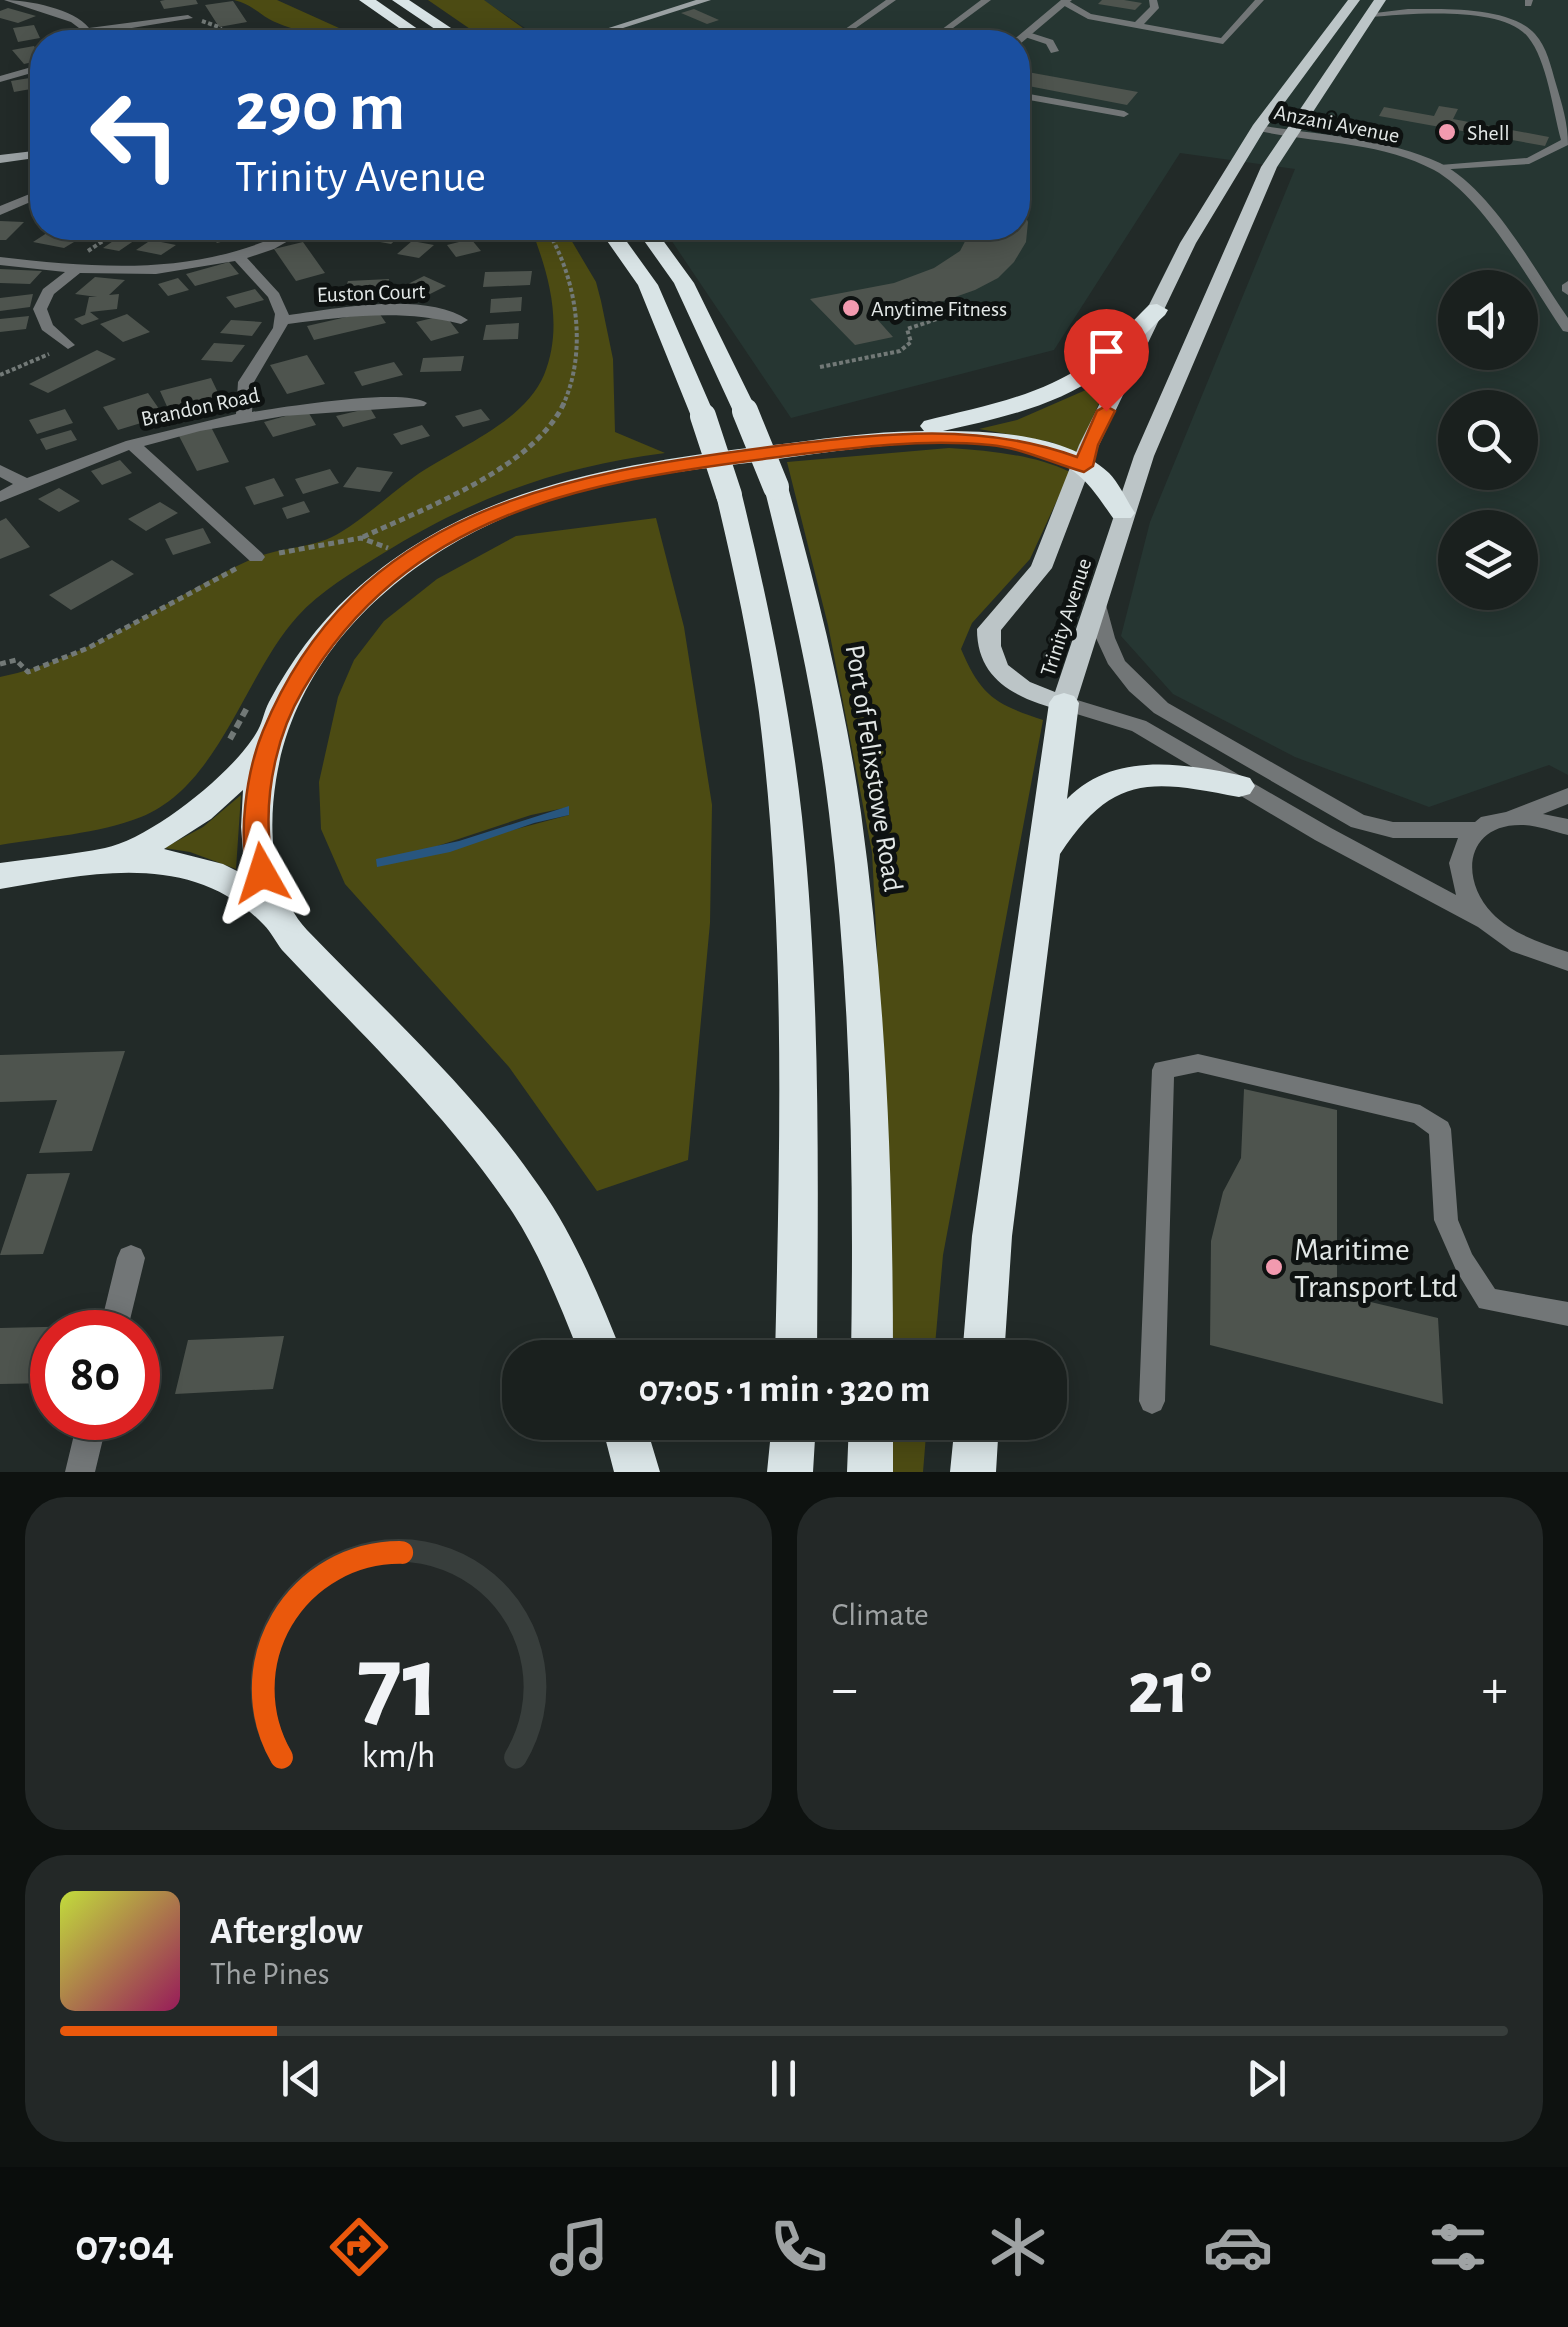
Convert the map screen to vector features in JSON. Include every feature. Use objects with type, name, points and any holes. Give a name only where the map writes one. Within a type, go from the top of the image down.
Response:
[{"type":"highway","points":[[366,0],[411,30]]},
{"type":"highway","points":[[399,0],[445,30]]},
{"type":"highway","points":[[616,240],[648,285],[702,416],[729,494],[775,706],[788,809],[800,1084],[796,1340]]},
{"type":"highway","name":"Port of Felixstowe Road","points":[[653,240],[684,283],[776,487],[815,640],[853,856],[875,1194],[872,1340]]},
{"type":"highway","points":[[118,858],[183,826],[233,786],[273,728],[310,656],[338,620],[413,557],[478,520],[520,501],[622,474],[826,446],[938,425],[1050,392],[1107,358],[1157,310]]},
{"type":"highway","points":[[826,446],[932,437],[992,440],[1037,448],[1084,466],[1113,493],[1122,513]]},
{"type":"highway","points":[[983,1340],[992,1236],[1064,703]]},
{"type":"highway","points":[[273,728],[263,759],[256,834],[262,873],[279,921]]},
{"type":"highway","points":[[1045,852],[1062,820],[1116,780],[1142,773],[1175,772],[1239,786]]},
{"type":"highway","points":[[0,876],[118,858],[176,860],[209,870],[253,894],[348,993],[514,1183],[574,1291],[595,1340]]},
{"type":"highway","points":[[628,1440],[637,1472]]},
{"type":"highway","points":[[790,1472],[793,1440]]},
{"type":"highway","points":[[870,1472],[871,1440]]},
{"type":"highway","points":[[973,1472],[976,1440]]},
{"type":"main road","name":"Trinity Avenue","points":[[1354,0],[1258,128],[1188,243],[1089,445],[1041,568],[994,620],[988,642],[1002,675],[1029,693],[1064,703],[1098,606],[1122,513],[1190,344],[1269,167],[1375,7]]},
{"type":"street","points":[[9,0],[76,20],[81,30]]},
{"type":"street","points":[[32,6],[49,0]]},
{"type":"street","points":[[618,30],[706,0]]},
{"type":"street","points":[[1030,33],[1065,1]]},
{"type":"street","points":[[122,30],[188,18]]},
{"type":"street","points":[[0,79],[30,70]]},
{"type":"street","name":"Anzani Avenue","points":[[1258,128],[1383,150],[1440,168],[1470,193],[1568,328]]},
{"type":"street","points":[[0,160],[30,156]]},
{"type":"street","points":[[0,211],[30,198]]},
{"type":"street","points":[[0,261],[76,270],[154,270],[237,255],[274,240]]},
{"type":"street","points":[[237,255],[274,296],[282,320],[246,382],[244,416]]},
{"type":"street","points":[[68,346],[46,327],[40,309],[48,292],[76,270]]},
{"type":"street","name":"Euston Court","points":[[282,320],[394,309],[440,312],[460,320]]},
{"type":"street","name":"Brandon Road","points":[[0,496],[132,444],[244,416],[420,403]]},
{"type":"street","points":[[132,444],[256,557]]},
{"type":"street","points":[[0,470],[25,484]]},
{"type":"street","points":[[1098,606],[1106,645],[1116,664],[1161,708],[1358,820],[1411,831],[1488,826],[1526,818],[1568,827]]},
{"type":"street","points":[[1064,703],[1140,726],[1239,786],[1484,920],[1521,947],[1568,970]]},
{"type":"street","points":[[1484,920],[1468,900],[1459,879],[1458,860],[1464,843],[1488,826],[1568,796]]},
{"type":"street","points":[[1521,947],[1568,962]]},
{"type":"street","points":[[118,1310],[131,1258]]},
{"type":"street","points":[[80,1472],[88,1440]]},
{"type":"lane","points":[[849,30],[892,0]]},
{"type":"lane","points":[[946,30],[987,0]]},
{"type":"lane","points":[[1138,25],[1154,8],[1153,0]]},
{"type":"lane","points":[[1065,1],[1088,16],[1223,41],[1260,0]]},
{"type":"lane","points":[[1375,7],[1517,23],[1533,36],[1567,141],[1529,161],[1440,168]]},
{"type":"lane","points":[[1030,36],[1050,42],[1054,51]]},
{"type":"lane","points":[[1030,96],[1124,114]]},
{"type":"lane","points":[[1152,1401],[1163,1070],[1198,1063],[1420,1115],[1440,1128],[1446,1220],[1464,1262],[1488,1300],[1568,1314]]},
{"type":"path","points":[[188,18],[222,30]]},
{"type":"path","points":[[0,664],[16,660],[28,672],[88,648],[256,557],[361,538],[461,488],[538,440],[553,423],[573,376],[577,335],[571,293],[552,240]]},
{"type":"path","points":[[820,366],[900,351],[911,342],[907,329],[937,319]]},
{"type":"path","points":[[0,375],[68,346]]},
{"type":"path","points":[[361,538],[397,551]]},
{"type":"path","points":[[384,559],[397,551]]},
{"type":"path","points":[[228,743],[251,700]]},
{"type":"shaded area","points":[[234,0],[277,0],[343,30],[290,28]]},
{"type":"shaded area","points":[[428,0],[484,0],[526,30],[472,30]]},
{"type":"shaded area","points":[[483,0],[1568,0],[1568,775],[1549,765],[1429,807],[1295,757],[1173,694],[1121,636],[1150,522],[1295,169],[1180,153],[1054,350],[791,418],[671,240],[1030,240],[1030,30],[528,30]]},
{"type":"shaded area","points":[[535,240],[571,240],[596,282],[601,301],[613,359],[615,432],[665,453],[589,467],[518,487],[450,516],[382,554],[326,590],[297,617],[278,641],[211,756],[168,802],[141,817],[107,827],[0,845],[0,677],[67,656],[254,558],[331,537],[414,477],[504,421],[534,392],[550,357],[552,301]]},
{"type":"shaded area","points":[[1107,385],[1077,453],[1051,442],[979,429],[1017,420],[1095,386]]},
{"type":"shaded area","points":[[949,448],[1026,457],[1070,472],[1030,559],[972,623],[961,649],[991,696],[1043,720],[943,1255],[936,1340],[889,1340],[892,1241],[872,852],[828,625],[787,462]]},
{"type":"shaded area","points":[[656,518],[684,627],[712,805],[710,923],[688,1160],[597,1191],[509,1067],[345,884],[321,829],[319,782],[338,697],[354,660],[384,621],[437,579],[516,536]],"holes":[[[569,807],[569,815],[377,866],[531,815]]]},
{"type":"shaded area","points":[[241,795],[236,869],[190,852],[164,848],[203,827]]},
{"type":"shaded area","points":[[885,1440],[926,1440],[923,1472],[884,1472]]},
{"type":"water","points":[[569,806],[569,815],[450,852],[377,867],[376,859],[459,841]]},
{"type":"building","points":[[196,0],[198,4],[164,9],[160,1]]},
{"type":"building","points":[[1102,0],[1142,3],[1135,10],[1098,4]]},
{"type":"building","points":[[233,1],[247,22],[219,27],[205,5]]},
{"type":"building","points":[[8,8],[36,16],[18,23],[0,18],[0,11]]},
{"type":"building","points":[[694,9],[719,20],[707,24],[681,13]]},
{"type":"building","points":[[34,25],[36,30],[30,30],[30,40],[18,42],[13,28]]},
{"type":"building","points":[[30,47],[30,63],[24,64],[12,50]]},
{"type":"building","points":[[1030,72],[1138,92],[1127,105],[1030,86]]},
{"type":"building","points":[[30,78],[30,89],[14,92],[11,81]]},
{"type":"building","points":[[1439,106],[1458,109],[1453,119],[1549,137],[1545,146],[1379,116],[1384,107],[1434,116]]},
{"type":"building","points":[[0,221],[24,222],[6,240],[0,240]]},
{"type":"building","points":[[36,240],[77,240],[64,248],[33,242]]},
{"type":"building","points":[[115,240],[135,240],[119,251],[103,248]]},
{"type":"building","points":[[151,240],[176,245],[161,255],[136,250]]},
{"type":"building","points":[[472,240],[481,251],[456,257],[447,245]]},
{"type":"building","points":[[966,240],[1026,240],[1014,262],[998,278],[975,290],[924,308],[876,318],[893,337],[855,345],[810,299],[894,283],[934,268],[960,251]]},
{"type":"building","points":[[412,241],[434,245],[419,258],[397,254]]},
{"type":"building","points":[[303,242],[325,273],[296,281],[274,249]]},
{"type":"building","points":[[229,262],[239,274],[195,286],[186,274]]},
{"type":"building","points":[[0,269],[42,271],[30,284],[0,283]]},
{"type":"building","points":[[532,271],[530,285],[483,287],[485,272]]},
{"type":"building","points":[[424,276],[446,286],[422,298],[400,288]]},
{"type":"building","points":[[95,277],[125,280],[109,295],[119,294],[117,309],[90,312],[99,319],[82,325],[74,319],[85,315],[89,297],[97,297],[75,294]]},
{"type":"building","points":[[178,278],[189,290],[168,296],[158,284]]},
{"type":"building","points":[[389,279],[386,294],[343,295],[348,281]]},
{"type":"building","points":[[255,289],[264,300],[235,308],[226,297]]},
{"type":"building","points":[[33,294],[30,307],[0,311],[0,298]]},
{"type":"building","points":[[522,297],[521,311],[490,313],[491,299]]},
{"type":"building","points":[[377,310],[386,323],[314,340],[307,326]]},
{"type":"building","points":[[127,314],[150,332],[123,342],[100,324]]},
{"type":"building","points":[[445,315],[459,333],[431,341],[416,322]]},
{"type":"building","points":[[29,316],[26,329],[0,332],[0,319]]},
{"type":"building","points":[[231,320],[262,322],[252,336],[220,333]]},
{"type":"building","points":[[519,323],[518,339],[483,340],[486,325]]},
{"type":"building","points":[[214,343],[245,345],[232,362],[201,360]]},
{"type":"building","points":[[97,350],[116,359],[48,393],[29,384]]},
{"type":"building","points":[[307,355],[325,384],[287,394],[270,365]]},
{"type":"building","points":[[464,356],[461,371],[420,372],[423,358]]},
{"type":"building","points":[[394,362],[403,375],[362,386],[354,372]]},
{"type":"building","points":[[211,378],[221,399],[170,413],[160,391]]},
{"type":"building","points":[[148,393],[164,416],[118,430],[103,407]]},
{"type":"building","points":[[370,408],[376,418],[343,427],[336,416]]},
{"type":"building","points":[[65,409],[73,423],[37,434],[29,420]]},
{"type":"building","points":[[481,409],[490,420],[463,427],[455,416]]},
{"type":"building","points":[[307,410],[316,425],[273,437],[264,422]]},
{"type":"building","points":[[422,425],[430,436],[401,445],[393,434]]},
{"type":"building","points":[[211,427],[229,462],[197,471],[179,436]]},
{"type":"building","points":[[71,430],[77,440],[46,450],[40,439]]},
{"type":"building","points":[[120,460],[132,473],[102,485],[91,471]]},
{"type":"building","points":[[357,467],[393,472],[380,492],[343,487]]},
{"type":"building","points":[[330,469],[339,483],[303,494],[295,479]]},
{"type":"building","points":[[274,478],[284,496],[254,505],[245,487]]},
{"type":"building","points":[[59,488],[80,501],[59,512],[38,499]]},
{"type":"building","points":[[304,501],[310,512],[287,519],[282,508]]},
{"type":"building","points":[[160,502],[178,513],[146,531],[128,519]]},
{"type":"building","points":[[6,518],[30,547],[0,559],[0,521]]},
{"type":"building","points":[[203,528],[211,543],[173,555],[165,539]]},
{"type":"building","points":[[112,560],[134,574],[71,610],[49,595]]},
{"type":"building","points":[[125,1051],[92,1151],[39,1153],[57,1100],[0,1102],[0,1055]]},
{"type":"building","name":"Maritime Transport Ltd","points":[[1244,1089],[1337,1110],[1337,1294],[1438,1318],[1443,1404],[1210,1345],[1211,1241],[1223,1192],[1241,1158]]},
{"type":"building","points":[[70,1173],[43,1254],[0,1255],[27,1174]]},
{"type":"building","points":[[30,1327],[30,1383],[0,1384],[0,1328]]},
{"type":"building","points":[[284,1336],[273,1389],[175,1394],[188,1340]]},
{"type":"place","name":"Shell","points":[[1447,132]]},
{"type":"place","name":"Anytime Fitness","points":[[851,308]]},
{"type":"place","name":"Maritime Transport Ltd","points":[[1274,1267]]},
{"type":"route","points":[[262,873],[256,834],[263,759],[290,692],[310,656],[338,620],[374,586],[448,535],[520,501],[571,486],[676,464],[826,446],[964,437],[1037,448],[1084,466],[1089,445],[1106,411]]}]
